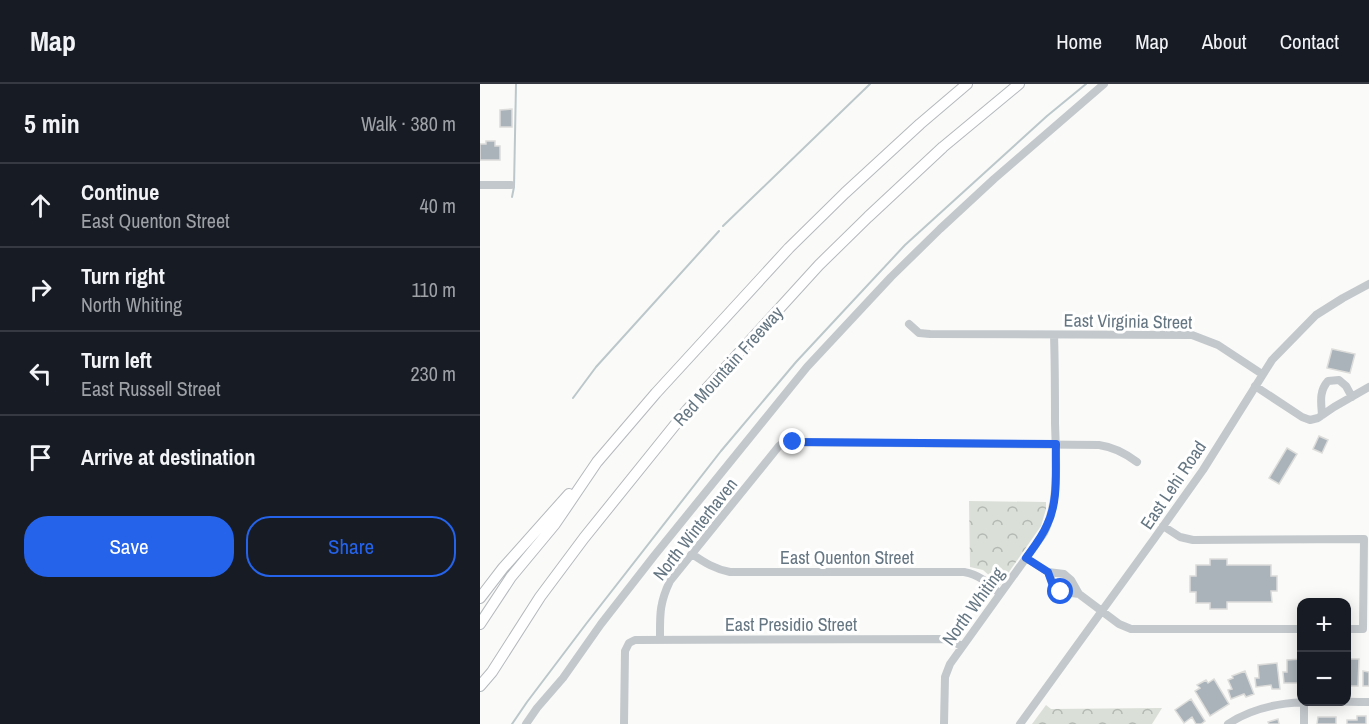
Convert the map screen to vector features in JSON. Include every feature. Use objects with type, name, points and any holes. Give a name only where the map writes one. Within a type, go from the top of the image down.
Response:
[{"type":"highway","name":"Red Mountain Freeway","points":[[480,624],[511,577],[555,524],[597,462],[656,393],[789,248],[845,193],[968,84]]},
{"type":"highway","name":"Red Mountain Freeway","points":[[480,686],[492,672],[540,597],[584,538],[687,410],[819,266],[868,217],[944,147],[1019,84]]},
{"type":"highway","points":[[480,598],[503,568],[597,462]]},
{"type":"highway","points":[[480,696],[492,672]]},
{"type":"street","points":[[525,724],[563,678],[601,624],[673,531],[807,367],[931,237],[1104,84]]},
{"type":"street","points":[[480,185],[510,185]]},
{"type":"street","name":"East Lehi Road","points":[[1020,724],[1203,470],[1272,360],[1316,315],[1369,284]]},
{"type":"street","name":"East Virginia Street","points":[[909,324],[919,333],[930,334],[1192,335],[1218,345],[1262,374]]},
{"type":"street","name":"North Whiting","points":[[944,724],[945,677],[950,664],[1044,533],[1053,510],[1056,444],[1054,335]]},
{"type":"street","points":[[1322,415],[1320,399],[1322,390],[1328,381],[1339,380],[1346,386],[1352,397]]},
{"type":"street","points":[[1255,386],[1310,420],[1369,387]]},
{"type":"street","name":"North Winterhaven","points":[[660,639],[662,598],[670,581],[784,442],[1056,444]]},
{"type":"street","points":[[1056,444],[1109,446],[1137,462]]},
{"type":"street","points":[[1163,526],[1180,537],[1193,540],[1364,539],[1363,629],[1351,629]]},
{"type":"street","name":"East Quenton Street","points":[[692,554],[708,565],[730,572],[964,572],[981,578],[1000,594]]},
{"type":"street","points":[[1026,558],[1048,572],[1064,574],[1071,580],[1079,594],[1119,624],[1131,629],[1297,629]]},
{"type":"street","points":[[1048,572],[1053,586],[1061,592],[1079,594]]},
{"type":"street","name":"East Presidio Street","points":[[624,724],[625,651],[629,643],[635,640],[945,639],[961,646]]},
{"type":"street","points":[[1228,724],[1258,709],[1297,702]]},
{"type":"street","points":[[1351,702],[1369,702]]},
{"type":"street","points":[[1304,706],[1304,724]]},
{"type":"green space","points":[[969,501],[1046,502],[1041,526],[1000,585],[983,570],[970,567]]},
{"type":"green space","points":[[1046,705],[1051,709],[1162,708],[1152,724],[1032,724]]},
{"type":"building","points":[[512,109],[512,127],[500,127],[500,110]]},
{"type":"building","points":[[486,141],[495,141],[495,146],[500,146],[500,160],[480,160],[480,144],[486,144]]},
{"type":"building","points":[[1332,349],[1355,354],[1350,373],[1327,368]]},
{"type":"building","points":[[1319,436],[1328,440],[1322,453],[1313,449]]},
{"type":"building","points":[[1287,448],[1297,454],[1279,484],[1269,478]]},
{"type":"building","points":[[1210,559],[1227,559],[1227,565],[1271,565],[1271,576],[1277,576],[1277,591],[1271,591],[1272,602],[1227,602],[1227,609],[1210,609],[1210,603],[1196,603],[1196,592],[1190,592],[1190,576],[1196,576],[1196,565],[1210,565]]},
{"type":"building","points":[[1297,659],[1297,683],[1284,683],[1283,672],[1287,672],[1287,660]]},
{"type":"building","points":[[1351,659],[1359,659],[1358,686],[1351,686]]},
{"type":"building","points":[[1277,663],[1280,689],[1272,689],[1271,685],[1256,687],[1255,678],[1259,678],[1258,665]]},
{"type":"building","points":[[1245,671],[1254,694],[1246,697],[1244,694],[1231,699],[1228,690],[1232,689],[1228,680]]},
{"type":"building","points":[[1363,671],[1369,672],[1369,686],[1363,686]]},
{"type":"building","points":[[1214,679],[1229,704],[1210,716],[1195,691],[1200,688],[1197,685]]},
{"type":"building","points":[[1191,699],[1205,721],[1201,724],[1196,724],[1192,717],[1184,723],[1175,710]]},
{"type":"building","points":[[1357,716],[1366,716],[1366,724],[1347,724],[1347,720],[1357,720]]},
{"type":"building","points":[[1318,717],[1336,717],[1336,724],[1317,724]]},
{"type":"building","points":[[1278,719],[1279,724],[1268,722]]},
{"type":"waterway","points":[[512,197],[516,84]]},
{"type":"waterway","points":[[723,226],[870,84]]},
{"type":"waterway","points":[[512,724],[586,624],[721,451],[796,362],[905,245],[1047,116],[1086,84]]},
{"type":"waterway","points":[[573,398],[596,367],[719,231]]},
{"type":"route","points":[[793,442],[1056,444],[1053,510],[1044,533],[1026,558],[1048,572],[1053,586],[1061,592]]}]
